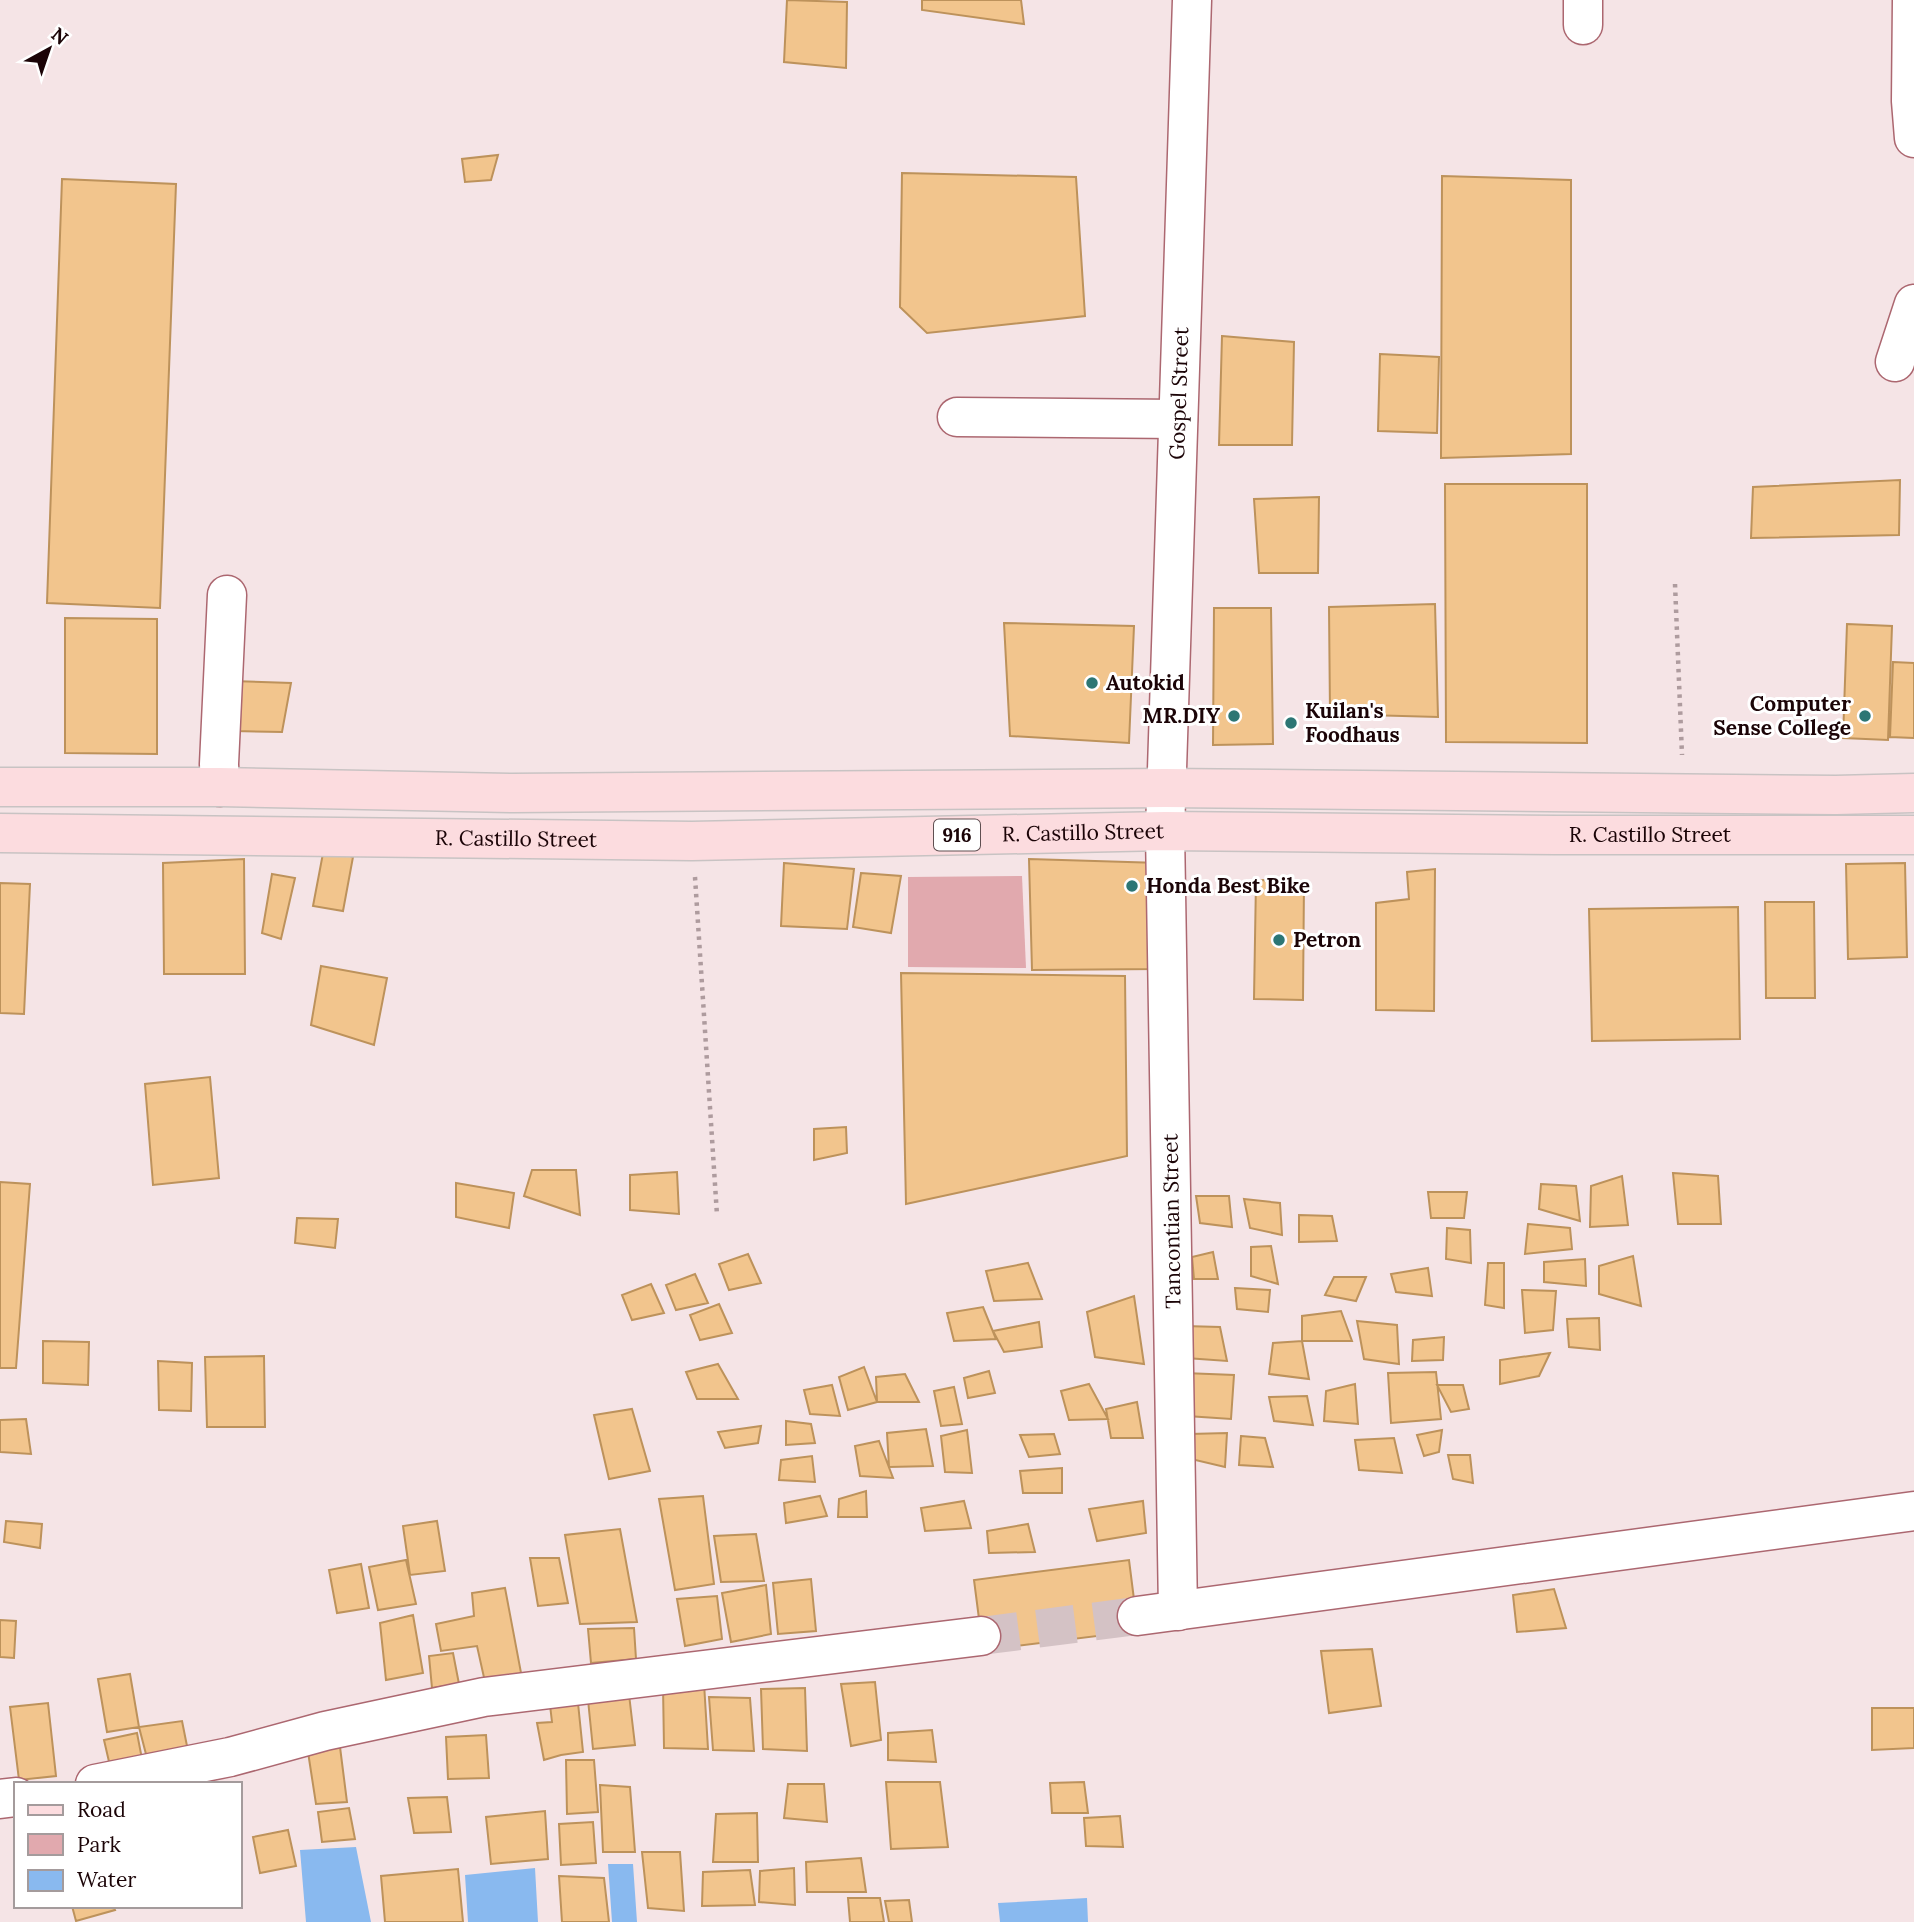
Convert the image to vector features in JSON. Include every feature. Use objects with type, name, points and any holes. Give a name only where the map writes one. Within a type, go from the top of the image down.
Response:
[{"type":"main road","name":"R. Castillo Street","points":[[5,787],[220,787],[513,793],[1165,788],[1914,793]]},
{"type":"main road","points":[[5,787],[5,833]]},
{"type":"main road","points":[[1358,790],[1358,834]]},
{"type":"main road","points":[[1556,835],[1560,792]]},
{"type":"main road","points":[[1836,794],[1837,834]]},
{"type":"main road","name":"R. Castillo Street","points":[[5,833],[692,841],[1165,831],[1914,835]]},
{"type":"street","name":"Gospel Street","points":[[1165,831],[1192,0]]},
{"type":"street","points":[[1912,0],[1911,101],[1914,138]]},
{"type":"street","points":[[1895,362],[1914,304]]},
{"type":"street","points":[[957,417],[1178,419]]},
{"type":"street","points":[[220,787],[227,595]]},
{"type":"street","name":"Tancontian Street","points":[[1165,831],[1178,1611]]},
{"type":"street","points":[[1136,1616],[1914,1511]]},
{"type":"street","points":[[105,1782],[230,1757],[325,1731],[484,1697],[981,1636]]},
{"type":"path","points":[[1675,584],[1683,793]]},
{"type":"path","points":[[692,841],[717,1215]]},
{"type":"green space","points":[[1022,876],[1026,968],[908,967],[908,877]]},
{"type":"water","points":[[356,1847],[371,1922],[306,1922],[300,1850]]},
{"type":"water","points":[[608,1864],[633,1864],[637,1922],[612,1922]]},
{"type":"water","points":[[535,1868],[538,1922],[468,1922],[465,1875]]},
{"type":"water","points":[[1087,1898],[1088,1922],[1000,1922],[998,1903]]},
{"type":"building","points":[[787,0],[847,2],[846,68],[784,62]]},
{"type":"building","points":[[922,0],[1021,0],[1024,24],[922,10]]},
{"type":"building","points":[[498,155],[491,180],[465,182],[462,159]]},
{"type":"building","points":[[902,173],[1076,177],[1085,316],[927,333],[900,307]]},
{"type":"building","points":[[1442,176],[1571,180],[1571,454],[1441,458]]},
{"type":"building","points":[[62,179],[176,184],[160,608],[47,603]]},
{"type":"building","points":[[1222,336],[1294,342],[1292,445],[1219,445]]},
{"type":"building","points":[[1380,354],[1439,357],[1437,433],[1378,431]]},
{"type":"building","points":[[1900,480],[1899,535],[1751,538],[1753,487]]},
{"type":"building","points":[[1445,484],[1587,484],[1587,743],[1446,742]]},
{"type":"building","points":[[1319,497],[1318,573],[1259,573],[1254,499]]},
{"type":"building","points":[[1435,604],[1438,717],[1330,714],[1329,607]]},
{"type":"building","points":[[1214,608],[1271,608],[1273,744],[1213,745]]},
{"type":"building","points":[[65,618],[157,619],[157,754],[65,753]]},
{"type":"building","points":[[1004,623],[1134,626],[1129,743],[1010,736]]},
{"type":"building","points":[[1847,624],[1892,626],[1888,740],[1843,738]]},
{"type":"building","points":[[1893,662],[1914,663],[1914,738],[1890,737]]},
{"type":"building","points":[[231,681],[291,683],[282,732],[234,731]]},
{"type":"building","points":[[324,848],[353,857],[343,911],[313,906]]},
{"type":"building","points":[[244,859],[245,974],[164,974],[163,863]]},
{"type":"building","points":[[1029,859],[1160,863],[1159,969],[1032,970]]},
{"type":"building","points":[[784,863],[854,869],[847,929],[781,926]]},
{"type":"building","points":[[1905,863],[1907,957],[1848,959],[1846,864]]},
{"type":"building","points":[[1435,869],[1434,1011],[1376,1010],[1376,903],[1409,899],[1407,872]]},
{"type":"building","points":[[861,873],[901,876],[891,933],[853,927]]},
{"type":"building","points":[[272,874],[295,878],[281,939],[262,933]]},
{"type":"building","name":"Petron","points":[[1256,880],[1304,881],[1303,1000],[1254,999]]},
{"type":"building","points":[[0,883],[30,884],[24,1014],[0,1013]]},
{"type":"building","points":[[1765,902],[1814,902],[1815,998],[1766,998]]},
{"type":"building","points":[[1738,907],[1740,1039],[1592,1041],[1589,909]]},
{"type":"building","points":[[321,966],[387,978],[374,1045],[311,1025]]},
{"type":"building","points":[[901,973],[1125,976],[1127,1156],[906,1204]]},
{"type":"building","points":[[210,1077],[219,1178],[153,1185],[145,1084]]},
{"type":"building","points":[[846,1127],[847,1153],[814,1160],[814,1129]]},
{"type":"building","points":[[532,1170],[576,1170],[580,1215],[524,1196]]},
{"type":"building","points":[[677,1172],[679,1214],[630,1210],[630,1175]]},
{"type":"building","points":[[1673,1173],[1718,1176],[1721,1224],[1678,1224]]},
{"type":"building","points":[[1622,1176],[1628,1225],[1590,1227],[1591,1186]]},
{"type":"building","points":[[0,1182],[30,1184],[16,1368],[0,1368]]},
{"type":"building","points":[[456,1183],[514,1193],[509,1228],[456,1217]]},
{"type":"building","points":[[1541,1184],[1576,1186],[1580,1221],[1539,1209]]},
{"type":"building","points":[[1428,1192],[1467,1192],[1464,1218],[1431,1218]]},
{"type":"building","points":[[1196,1196],[1229,1196],[1232,1227],[1200,1223]]},
{"type":"building","points":[[1244,1199],[1280,1203],[1282,1235],[1250,1228]]},
{"type":"building","points":[[1299,1215],[1332,1216],[1337,1241],[1299,1242]]},
{"type":"building","points":[[297,1218],[338,1219],[335,1248],[295,1243]]},
{"type":"building","points":[[1528,1224],[1570,1228],[1572,1249],[1525,1254]]},
{"type":"building","points":[[1447,1228],[1470,1230],[1471,1263],[1446,1259]]},
{"type":"building","points":[[1271,1246],[1278,1284],[1251,1276],[1251,1247]]},
{"type":"building","points":[[1213,1252],[1218,1279],[1194,1279],[1192,1257]]},
{"type":"building","points":[[748,1254],[761,1283],[729,1290],[719,1264]]},
{"type":"building","points":[[1633,1256],[1641,1306],[1599,1294],[1599,1266]]},
{"type":"building","points":[[1585,1259],[1586,1286],[1544,1282],[1544,1262]]},
{"type":"building","points":[[1028,1263],[1042,1299],[994,1301],[986,1271]]},
{"type":"building","points":[[1488,1263],[1504,1263],[1504,1308],[1485,1305]]},
{"type":"building","points":[[1428,1268],[1432,1296],[1396,1292],[1391,1274]]},
{"type":"building","points":[[695,1274],[708,1303],[676,1310],[666,1285]]},
{"type":"building","points":[[1334,1277],[1366,1277],[1356,1301],[1325,1295]]},
{"type":"building","points":[[651,1284],[664,1313],[632,1320],[622,1295]]},
{"type":"building","points":[[1235,1288],[1270,1290],[1268,1312],[1237,1309]]},
{"type":"building","points":[[1522,1290],[1556,1291],[1553,1330],[1525,1333]]},
{"type":"building","points":[[1134,1296],[1144,1364],[1095,1357],[1087,1312]]},
{"type":"building","points":[[719,1304],[732,1333],[700,1340],[690,1315]]},
{"type":"building","points":[[983,1307],[996,1339],[954,1341],[947,1313]]},
{"type":"building","points":[[1341,1311],[1352,1341],[1302,1341],[1302,1316]]},
{"type":"building","points":[[1599,1318],[1600,1350],[1569,1347],[1567,1319]]},
{"type":"building","points":[[1357,1321],[1397,1325],[1399,1364],[1364,1359]]},
{"type":"building","points":[[1039,1322],[1042,1347],[1004,1352],[993,1331]]},
{"type":"building","points":[[1184,1326],[1220,1327],[1227,1361],[1186,1358]]},
{"type":"building","points":[[1444,1337],[1443,1360],[1412,1361],[1413,1340]]},
{"type":"building","points":[[43,1341],[89,1342],[88,1385],[43,1383]]},
{"type":"building","points":[[1302,1341],[1309,1379],[1269,1374],[1273,1343]]},
{"type":"building","points":[[1550,1353],[1539,1376],[1500,1384],[1500,1360]]},
{"type":"building","points":[[264,1356],[265,1427],[207,1427],[205,1357]]},
{"type":"building","points":[[158,1361],[192,1363],[191,1411],[159,1410]]},
{"type":"building","points":[[718,1364],[738,1399],[697,1399],[686,1372]]},
{"type":"building","points":[[864,1367],[877,1402],[848,1410],[839,1377]]},
{"type":"building","points":[[989,1371],[995,1393],[968,1398],[964,1378]]},
{"type":"building","points":[[1436,1372],[1441,1419],[1391,1423],[1388,1373]]},
{"type":"building","points":[[1184,1373],[1234,1375],[1231,1419],[1187,1416]]},
{"type":"building","points":[[905,1374],[919,1402],[877,1402],[876,1377]]},
{"type":"building","points":[[1089,1384],[1108,1419],[1069,1420],[1061,1391]]},
{"type":"building","points":[[1355,1384],[1358,1424],[1324,1421],[1326,1391]]},
{"type":"building","points":[[832,1385],[840,1416],[810,1414],[804,1390]]},
{"type":"building","points":[[1437,1385],[1463,1385],[1469,1409],[1451,1412]]},
{"type":"building","points":[[954,1387],[962,1424],[941,1426],[934,1391]]},
{"type":"building","points":[[1307,1396],[1313,1425],[1274,1421],[1269,1397]]},
{"type":"building","points":[[1137,1402],[1143,1438],[1111,1438],[1106,1409]]},
{"type":"building","points":[[632,1409],[650,1471],[609,1479],[594,1415]]},
{"type":"building","points":[[26,1419],[31,1454],[0,1452],[0,1420]]},
{"type":"building","points":[[786,1421],[811,1424],[815,1443],[786,1445]]},
{"type":"building","points":[[761,1426],[758,1443],[725,1448],[718,1432]]},
{"type":"building","points":[[926,1429],[933,1466],[889,1467],[887,1433]]},
{"type":"building","points":[[967,1430],[972,1473],[945,1472],[941,1436]]},
{"type":"building","points":[[1442,1430],[1439,1452],[1424,1456],[1417,1435]]},
{"type":"building","points":[[1227,1433],[1225,1467],[1191,1459],[1190,1434]]},
{"type":"building","points":[[1054,1434],[1060,1454],[1029,1457],[1020,1435]]},
{"type":"building","points":[[1241,1436],[1265,1438],[1273,1467],[1239,1465]]},
{"type":"building","points":[[1394,1438],[1402,1473],[1359,1470],[1355,1440]]},
{"type":"building","points":[[879,1441],[893,1478],[860,1476],[855,1446]]},
{"type":"building","points":[[1448,1455],[1470,1455],[1473,1483],[1453,1479]]},
{"type":"building","points":[[812,1456],[815,1482],[779,1480],[781,1460]]},
{"type":"building","points":[[1062,1468],[1062,1493],[1023,1493],[1020,1471]]},
{"type":"building","points":[[866,1491],[867,1517],[838,1517],[839,1499]]},
{"type":"building","points":[[703,1496],[714,1584],[675,1590],[659,1499]]},
{"type":"building","points":[[820,1496],[827,1516],[786,1523],[784,1503]]},
{"type":"building","points":[[964,1501],[971,1528],[925,1531],[921,1508]]},
{"type":"building","points":[[1143,1501],[1146,1533],[1097,1541],[1089,1509]]},
{"type":"building","points":[[6,1521],[42,1524],[40,1548],[4,1542]]},
{"type":"building","points":[[437,1521],[445,1571],[410,1575],[403,1526]]},
{"type":"building","points":[[1028,1524],[1035,1552],[989,1553],[987,1531]]},
{"type":"building","points":[[620,1529],[637,1622],[580,1624],[565,1535]]},
{"type":"building","points":[[756,1534],[764,1581],[721,1582],[714,1536]]},
{"type":"building","points":[[530,1558],[559,1558],[568,1603],[538,1606]]},
{"type":"building","points":[[406,1560],[416,1604],[378,1610],[369,1567]]},
{"type":"building","points":[[1129,1560],[1138,1631],[983,1650],[974,1580]]},
{"type":"building","points":[[361,1564],[369,1608],[337,1613],[329,1570]]},
{"type":"building","points":[[811,1579],[816,1631],[778,1634],[773,1583]]},
{"type":"building","points":[[766,1585],[771,1634],[731,1642],[722,1593]]},
{"type":"building","points":[[505,1588],[522,1678],[485,1682],[477,1646],[441,1651],[436,1624],[474,1616],[472,1593]]},
{"type":"building","points":[[1554,1589],[1566,1628],[1517,1632],[1513,1595]]},
{"type":"building","points":[[717,1596],[722,1639],[685,1646],[677,1599]]},
{"type":"building","points":[[413,1615],[423,1673],[386,1680],[380,1623]]},
{"type":"building","points":[[0,1620],[16,1621],[14,1658],[0,1657]]},
{"type":"building","points":[[634,1628],[636,1659],[591,1663],[588,1629]]},
{"type":"building","points":[[1372,1649],[1381,1706],[1329,1713],[1321,1651]]},
{"type":"building","points":[[453,1653],[459,1684],[432,1688],[429,1656]]},
{"type":"building","points":[[130,1674],[139,1727],[107,1732],[98,1679]]},
{"type":"building","points":[[875,1682],[881,1740],[851,1746],[841,1684]]},
{"type":"building","points":[[704,1683],[708,1749],[664,1748],[663,1686]]},
{"type":"building","points":[[628,1686],[635,1745],[593,1749],[587,1690]]},
{"type":"building","points":[[805,1688],[807,1751],[763,1749],[761,1689]]},
{"type":"building","points":[[709,1697],[750,1698],[754,1751],[713,1750]]},
{"type":"building","points":[[48,1703],[56,1776],[19,1780],[10,1707]]},
{"type":"building","points":[[578,1703],[583,1752],[544,1760],[537,1723],[552,1722],[550,1705]]},
{"type":"building","points":[[1872,1708],[1914,1708],[1914,1748],[1872,1750]]},
{"type":"building","points":[[182,1721],[188,1751],[147,1758],[139,1727]]},
{"type":"building","points":[[932,1730],[936,1762],[888,1760],[888,1733]]},
{"type":"building","points":[[137,1733],[142,1759],[110,1766],[104,1740]]},
{"type":"building","points":[[486,1735],[489,1778],[448,1779],[446,1737]]},
{"type":"building","points":[[340,1747],[347,1802],[316,1804],[308,1752]]},
{"type":"building","points":[[566,1760],[594,1760],[598,1812],[567,1814]]},
{"type":"building","points":[[886,1782],[940,1782],[948,1847],[891,1849]]},
{"type":"building","points":[[1084,1782],[1088,1813],[1052,1813],[1050,1783]]},
{"type":"building","points":[[788,1784],[824,1784],[827,1822],[784,1818]]},
{"type":"building","points":[[600,1785],[630,1787],[635,1852],[603,1852]]},
{"type":"building","points":[[447,1797],[451,1832],[414,1833],[408,1798]]},
{"type":"building","points":[[349,1808],[355,1839],[322,1842],[318,1812]]},
{"type":"building","points":[[545,1811],[548,1859],[491,1864],[486,1817]]},
{"type":"building","points":[[757,1813],[758,1862],[713,1862],[716,1814]]},
{"type":"building","points":[[1120,1816],[1123,1847],[1086,1846],[1084,1818]]},
{"type":"building","points":[[593,1822],[596,1863],[561,1865],[559,1824]]},
{"type":"building","points":[[288,1830],[296,1866],[260,1873],[253,1837]]},
{"type":"building","points":[[642,1852],[680,1852],[684,1911],[648,1908]]},
{"type":"building","points":[[861,1858],[866,1892],[807,1892],[806,1862]]},
{"type":"building","points":[[794,1868],[795,1905],[759,1902],[760,1871]]},
{"type":"building","points":[[458,1869],[463,1922],[385,1922],[381,1876]]},
{"type":"building","points":[[750,1870],[755,1905],[702,1906],[703,1872]]},
{"type":"building","points":[[559,1876],[604,1878],[609,1922],[562,1922]]},
{"type":"building","points":[[848,1898],[880,1898],[884,1922],[850,1922]]},
{"type":"building","points":[[909,1900],[912,1922],[889,1922],[885,1901]]},
{"type":"building","points":[[73,1908],[115,1910],[76,1921]]},
{"type":"tunnel","points":[[981,1636],[1137,1616]]},
{"type":"place","name":"Autokid","points":[[1092,683]]},
{"type":"place","name":"MR.DIY","points":[[1234,716]]},
{"type":"place","name":"Computer Sense College","points":[[1865,716]]},
{"type":"place","name":"Kuilan's Foodhaus","points":[[1291,723]]},
{"type":"place","name":"Honda Best Bike","points":[[1132,886]]},
{"type":"place","name":"Petron","points":[[1279,940]]}]
